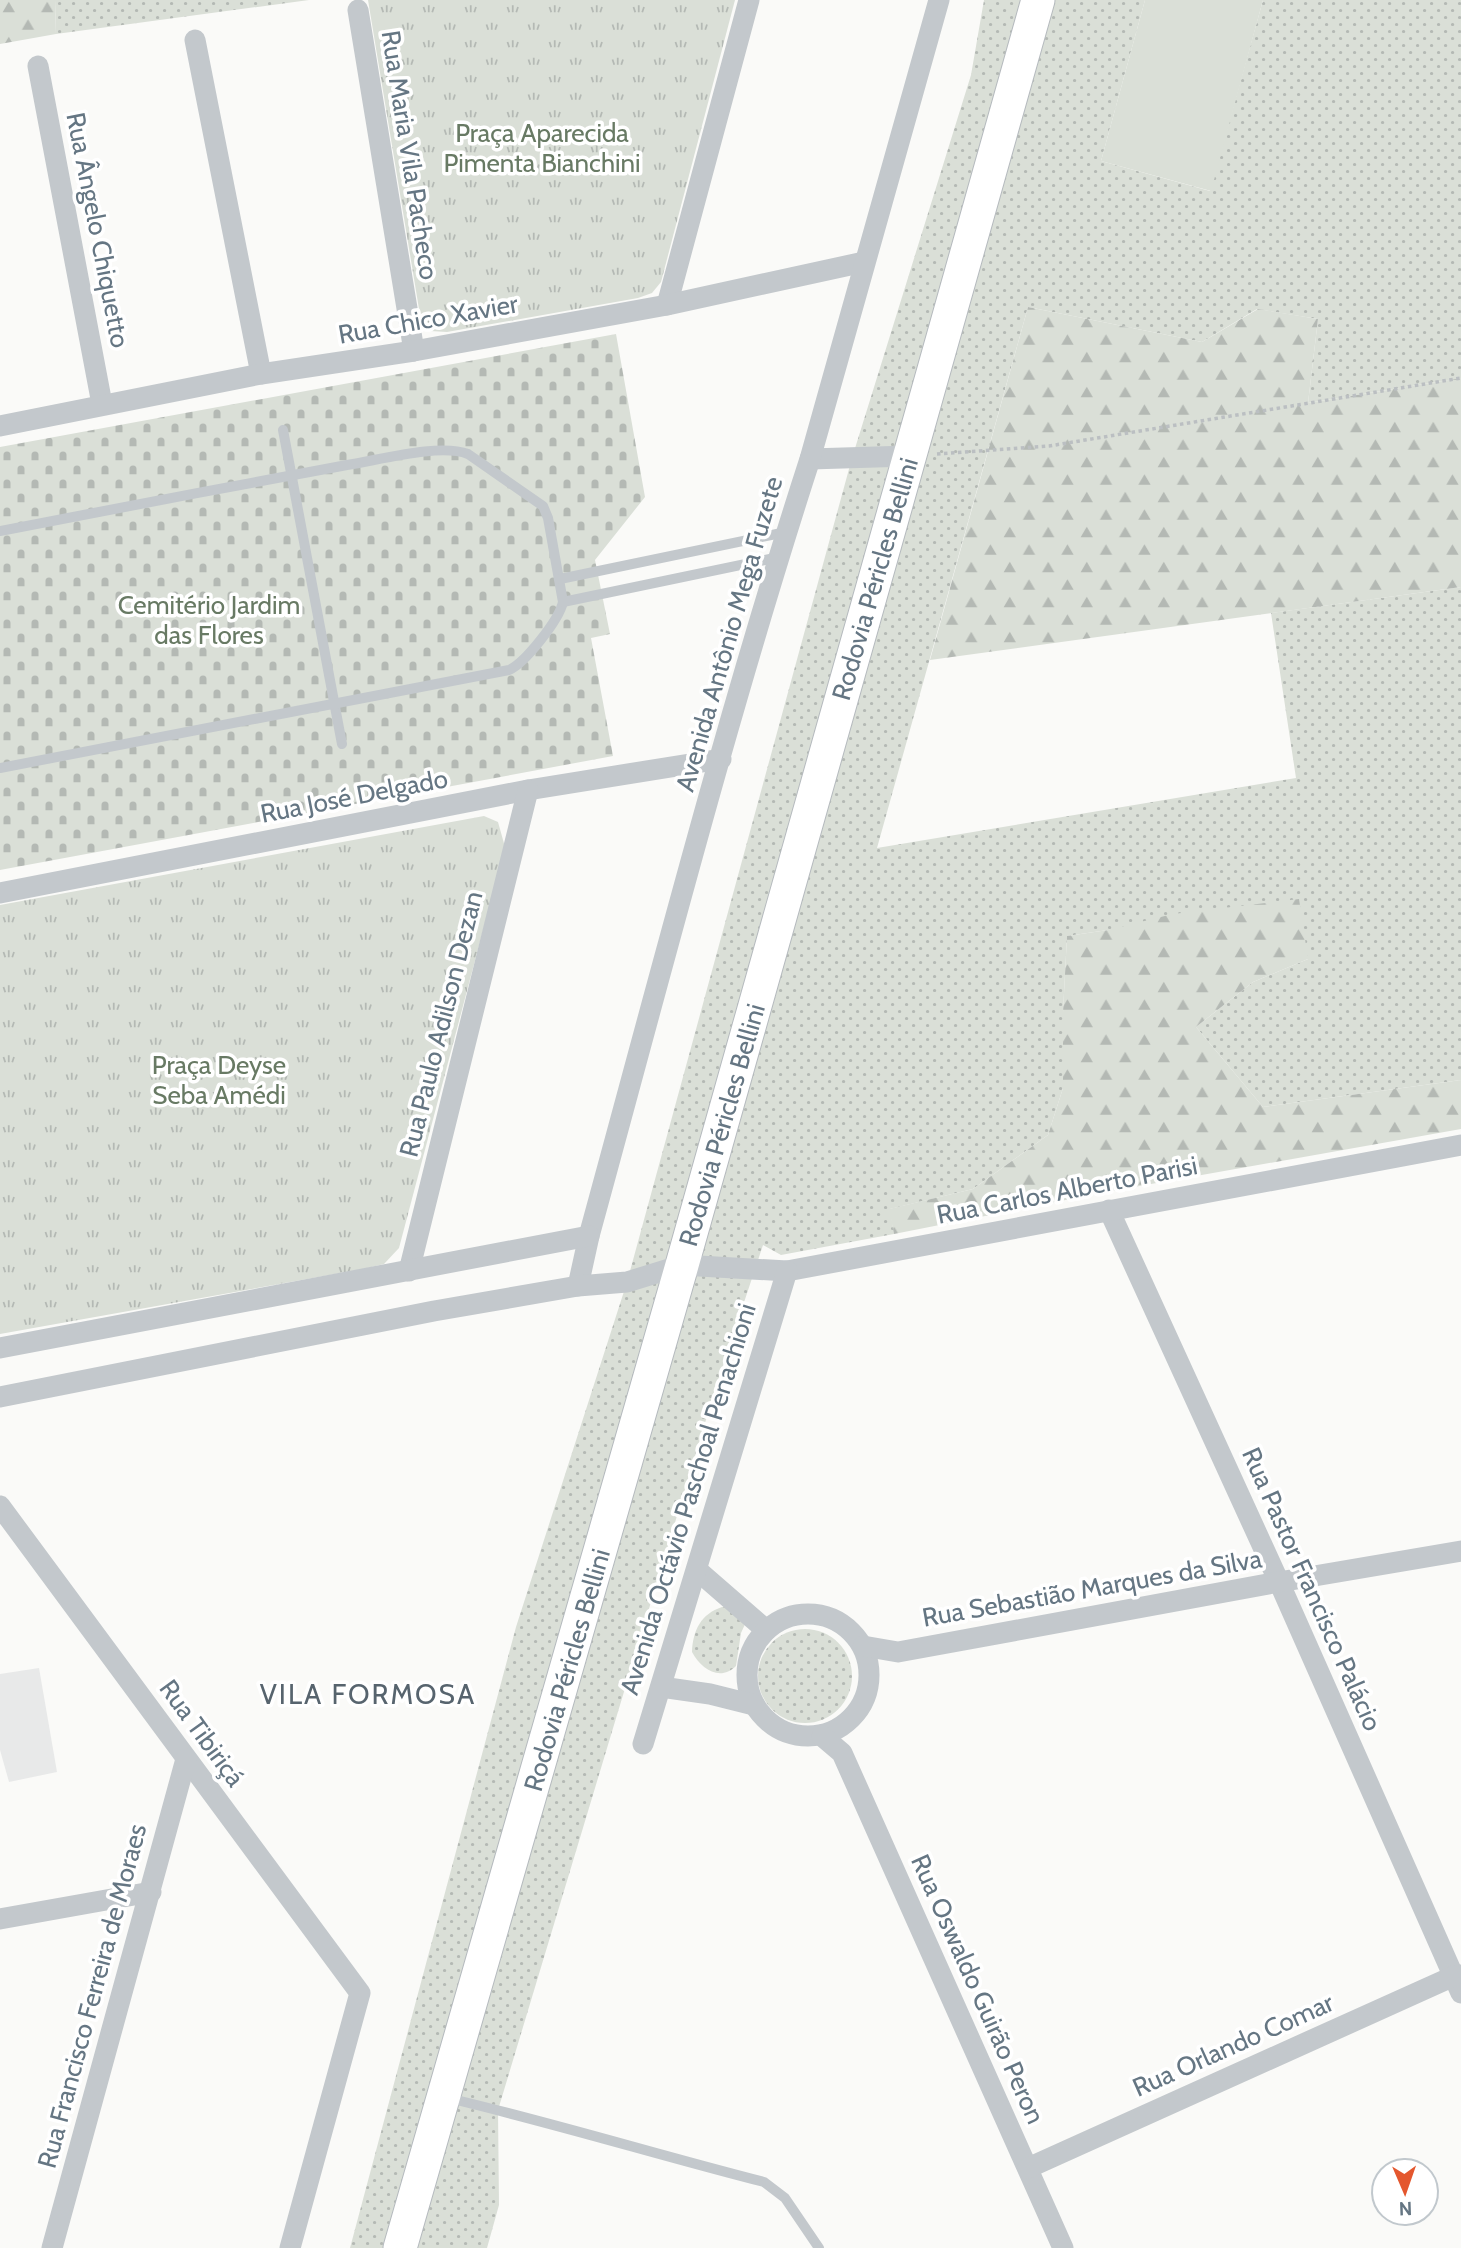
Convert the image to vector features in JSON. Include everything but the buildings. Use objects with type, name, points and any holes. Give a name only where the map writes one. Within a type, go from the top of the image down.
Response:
[{"type":"main road","name":"Rodovia Péricles Bellini","points":[[400,2248],[682,1265],[1038,0]]},
{"type":"street","points":[[667,306],[749,0]]},
{"type":"street","name":"Avenida Antônio Mega Fuzete","points":[[578,1286],[589,1236],[721,759],[786,532],[810,460],[939,0]]},
{"type":"street","name":"Rua Maria Vila Pacheco","points":[[358,10],[414,351]]},
{"type":"street","points":[[195,40],[261,374]]},
{"type":"street","name":"Rua Ângelo Chiquetto","points":[[38,65],[102,404]]},
{"type":"street","name":"Rua Chico Xavier","points":[[0,426],[261,374],[414,351],[667,306],[864,262]]},
{"type":"street","points":[[810,460],[909,456]]},
{"type":"street","name":"Rua José Delgado","points":[[0,893],[528,790],[721,759]]},
{"type":"street","name":"Rua Paulo Adilson Dezan","points":[[409,1271],[528,790]]},
{"type":"street","name":"Rua Carlos Alberto Parisi","points":[[682,1265],[786,1271],[1461,1146]]},
{"type":"street","name":"Rua Pastor Francisco Palácio","points":[[1109,1210],[1459,1981]]},
{"type":"street","points":[[0,1348],[589,1236]]},
{"type":"street","points":[[0,1396],[421,1313],[578,1286],[627,1282],[682,1265]]},
{"type":"street","name":"Avenida Octávio Paschoal Penachioni","points":[[643,1744],[786,1271]]},
{"type":"street","name":"Rua Tibiriçá","points":[[0,1506],[360,1993],[290,2248]]},
{"type":"street","name":"Rua Sebastião Marques da Silva","points":[[863,1646],[898,1652],[1279,1582],[1461,1552]]},
{"type":"street","points":[[697,1570],[766,1630]]},
{"type":"street","points":[[807,1614],[829,1617],[849,1628],[863,1646],[871,1674],[864,1702],[846,1725],[822,1736],[796,1736],[771,1725],[754,1705],[747,1686],[747,1666],[754,1647],[766,1630],[785,1619],[807,1614]]},
{"type":"street","name":"Rua Sebastião Marques da Silva","points":[[871,1674],[898,1652]]},
{"type":"street","points":[[661,1687],[710,1694],[754,1705]]},
{"type":"street","points":[[842,1753],[846,1725]]},
{"type":"street","name":"Rua Oswaldo Guirão Peron","points":[[822,1736],[842,1753],[1063,2248]]},
{"type":"street","name":"Rua Francisco Ferreira de Moraes","points":[[52,2248],[186,1759]]},
{"type":"street","points":[[0,1919],[151,1892]]},
{"type":"street","name":"Rua Orlando Comar","points":[[1028,2168],[1459,1981]]},
{"type":"lane","points":[[283,430],[342,744]]},
{"type":"lane","points":[[0,531],[292,475],[456,449],[468,454],[542,506],[548,518],[563,603],[558,614],[517,667],[509,670],[0,768]]},
{"type":"lane","points":[[560,579],[786,532]]},
{"type":"lane","points":[[563,603],[779,557]]},
{"type":"lane","points":[[445,2097],[764,2182],[785,2198],[819,2248]]},
{"type":"path","points":[[909,456],[1049,446],[1461,378]]},
{"type":"shaded area","points":[[39,1668],[57,1772],[9,1782],[0,1750],[0,1674]]},
{"type":"green space","points":[[0,0],[55,0],[56,34],[0,44]]},
{"type":"green space","points":[[55,0],[309,0],[56,34]]},
{"type":"green space","name":"Praça Aparecida Pimenta Bianchini","points":[[368,0],[735,0],[661,282],[652,293],[638,298],[447,332],[430,331],[421,321]]},
{"type":"green space","points":[[984,0],[1145,0],[1101,161],[1210,191],[1263,0],[1461,0],[1461,378],[1308,403],[1318,319],[1257,309],[1202,342],[1028,307],[877,848],[1296,778],[1271,613],[1461,587],[1461,1080],[1263,1107],[1196,1027],[1253,982],[1308,959],[1108,930],[1067,936],[1063,1088],[1048,1135],[973,1189],[890,1209],[894,1234],[781,1255],[763,1245],[714,1393],[498,2110],[499,2205],[487,2248],[350,2248],[516,1627],[627,1282],[852,458],[971,75]]},
{"type":"green space","points":[[1145,0],[1263,0],[1211,191],[1101,161]]},
{"type":"green space","points":[[1028,307],[1202,342],[1258,309],[1318,319],[1308,403],[1461,378],[1461,587],[930,660]]},
{"type":"green space","name":"Cemitério Jardim das Flores","points":[[616,334],[645,497],[595,560],[610,634],[591,638],[613,756],[0,870],[0,447]]},
{"type":"green space","name":"Praça Deyse Seba Amédi","points":[[484,816],[498,822],[505,847],[399,1248],[384,1264],[363,1269],[0,1334],[0,905]]},
{"type":"green space","points":[[1299,899],[1308,959],[1253,982],[1196,1027],[1263,1107],[1461,1080],[1461,1129],[1106,1192],[894,1234],[889,1209],[973,1189],[1048,1135],[1063,1088],[1067,936],[1108,930],[1173,914]]},
{"type":"green space","points":[[722,1607],[733,1608],[746,1622],[741,1633],[736,1666],[730,1671],[717,1673],[700,1664],[692,1652],[696,1630],[700,1624],[709,1614]]},
{"type":"green space","points":[[805,1629],[823,1632],[838,1643],[849,1658],[852,1676],[849,1694],[838,1709],[823,1720],[805,1723],[787,1720],[772,1709],[761,1694],[758,1676],[761,1658],[772,1643],[787,1632]]},
{"type":"district","name":"VILA FORMOSA","points":[[368,1694]]}]
